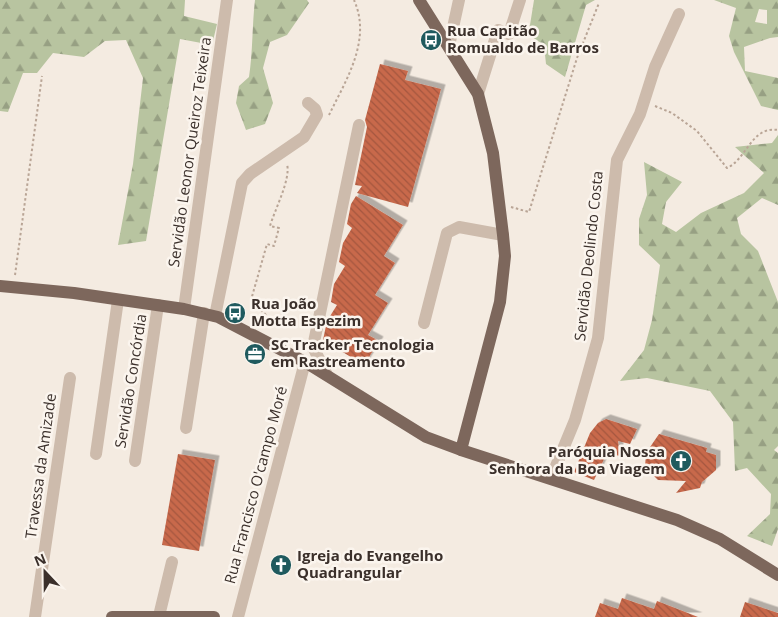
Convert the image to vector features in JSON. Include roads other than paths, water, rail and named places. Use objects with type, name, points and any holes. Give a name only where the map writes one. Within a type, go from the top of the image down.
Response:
[{"type":"main road","points":[[419,0],[478,94],[489,130],[505,256],[500,302],[460,450]]},
{"type":"main road","points":[[0,286],[74,293],[210,314],[237,325],[305,362],[426,437],[460,450],[551,478],[699,528],[778,575]]},
{"type":"main road","points":[[112,617],[214,617]]},
{"type":"street","name":"Servidão Leonor Queiroz Teixeira","points":[[184,309],[227,0]]},
{"type":"street","points":[[449,46],[459,0]]},
{"type":"street","points":[[478,94],[498,30],[509,34],[520,0]]},
{"type":"street","name":"Servidão Deolindo Costa","points":[[551,478],[575,420],[598,338],[614,174],[622,147],[635,125],[658,59],[679,14]]},
{"type":"street","points":[[186,428],[210,314],[242,183],[250,174],[304,138],[317,114],[315,109],[308,103]]},
{"type":"street","points":[[327,375],[313,347],[359,125]]},
{"type":"street","points":[[424,323],[448,234],[452,229],[459,227],[503,235]]},
{"type":"street","points":[[96,454],[118,300]]},
{"type":"street","name":"Servidão Concórdia","points":[[135,462],[158,305]]},
{"type":"street","name":"Rua Francisco O'campo Moré","points":[[238,617],[305,362]]},
{"type":"street","name":"Travessa da Amizade","points":[[35,617],[70,378]]},
{"type":"street","points":[[165,616],[172,562]]},
{"type":"place","name":"Rua Capitão Romualdo de Barros","points":[[431,40]]},
{"type":"place","name":"Rua João Motta Espezim","points":[[235,313]]},
{"type":"place","name":"SC Tracker Tecnologia em Rastreamento","points":[[255,354]]},
{"type":"place","name":"Paróquia Nossa Senhora da Boa Viagem","points":[[681,461]]},
{"type":"place","name":"Igreja do Evangelho Quadrangular","points":[[281,565]]}]
